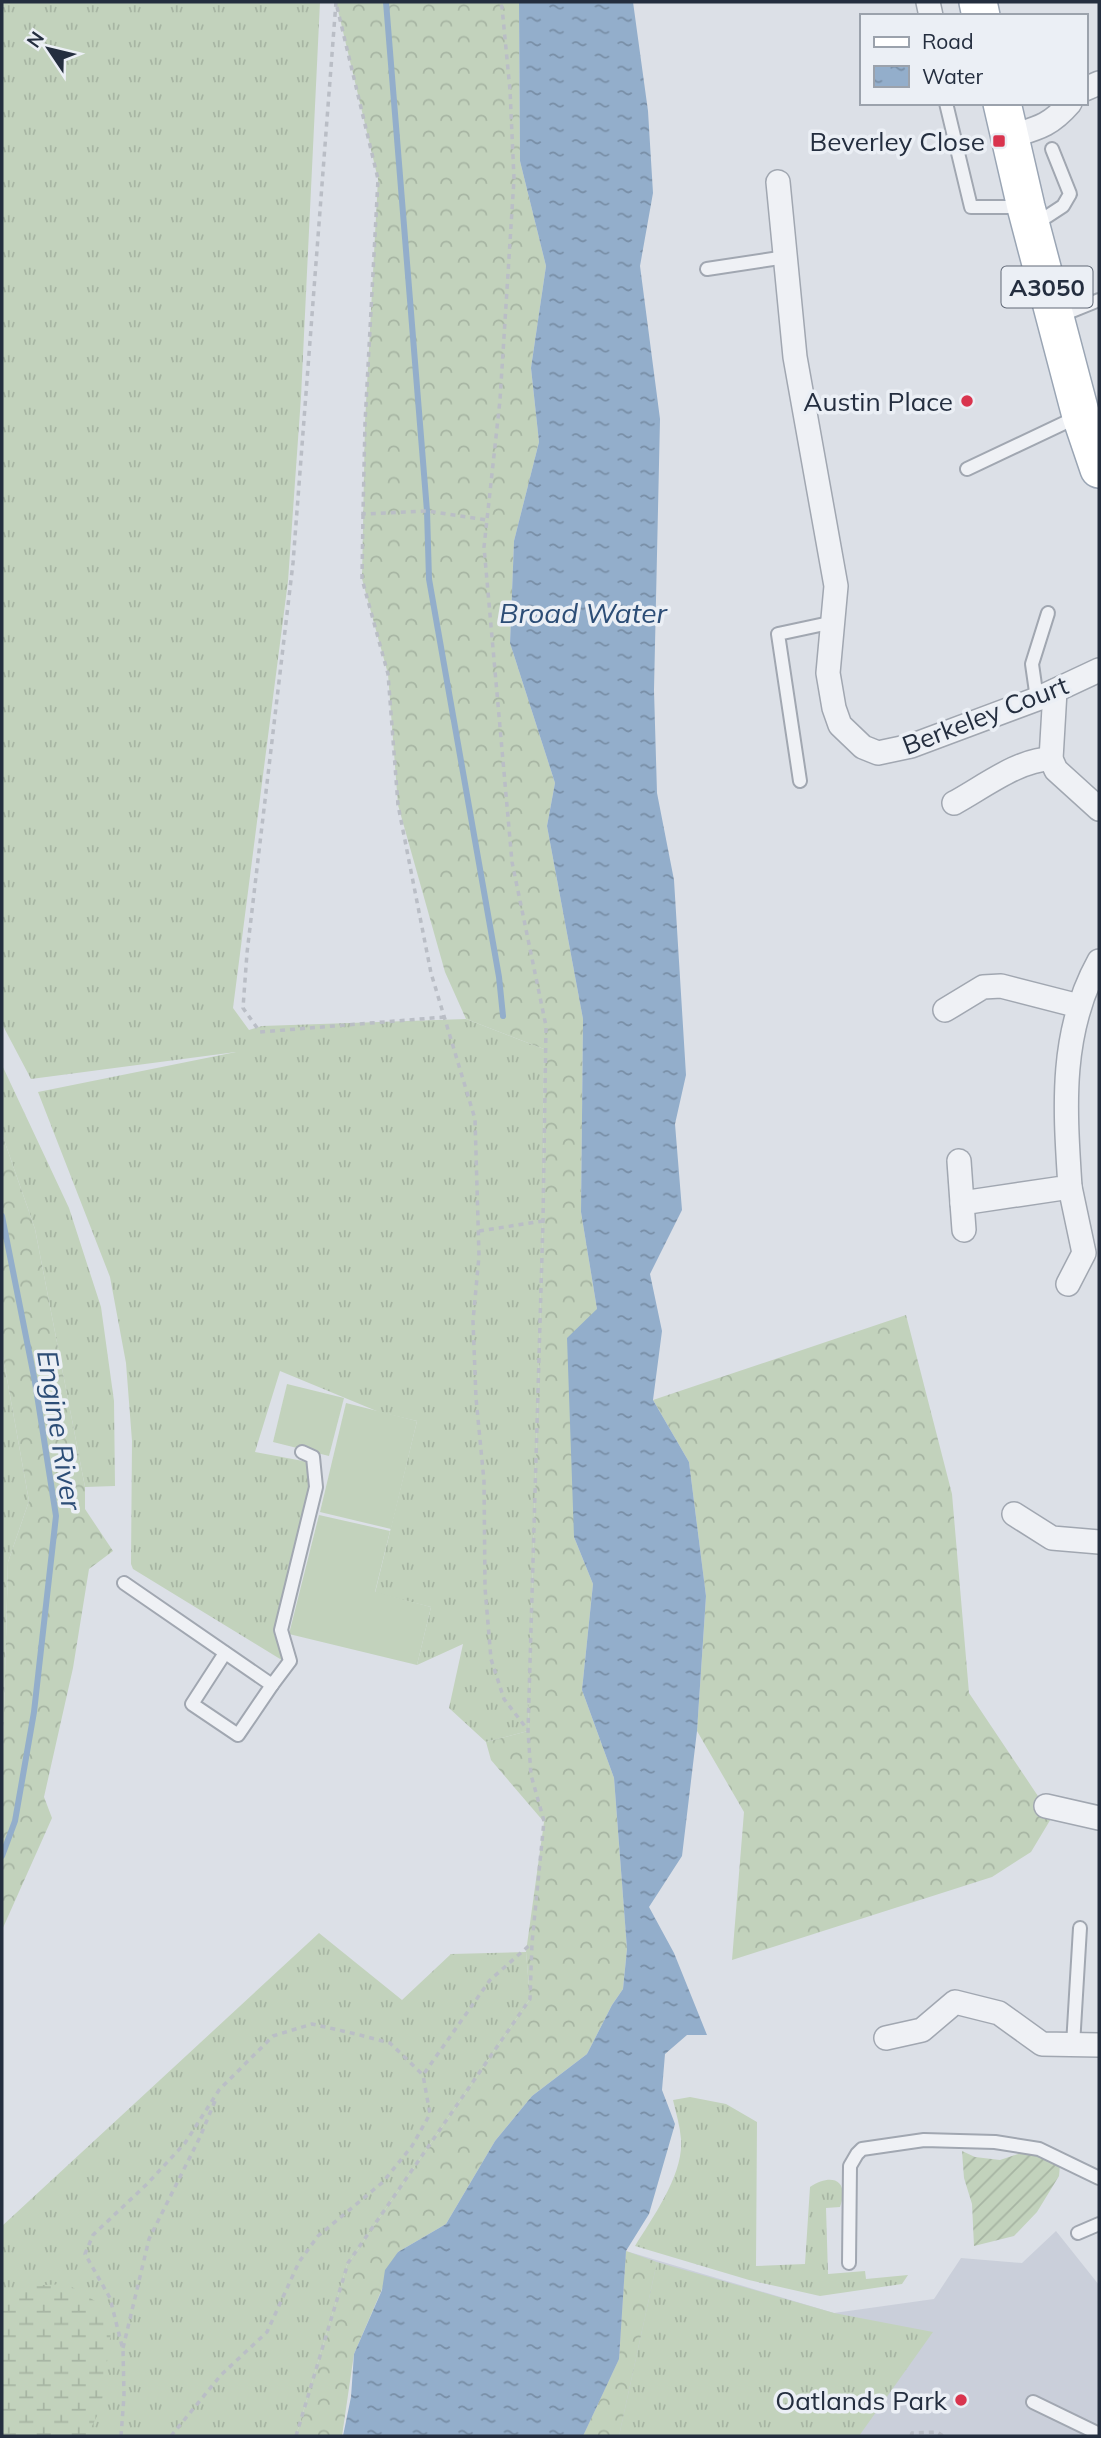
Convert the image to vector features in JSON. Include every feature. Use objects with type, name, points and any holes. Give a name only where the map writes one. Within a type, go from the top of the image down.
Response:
[{"type":"main road","name":"A3050","points":[[1005,120],[1081,416],[1099,468]]},
{"type":"street","points":[[1005,120],[1042,127],[1056,119],[1068,105]]},
{"type":"street","name":"Berkeley Court","points":[[778,182],[795,356],[836,586],[828,673],[840,725],[852,739],[878,753],[911,746],[1046,695],[1099,670]]},
{"type":"street","points":[[1046,695],[1051,759],[1056,771],[1099,809]]},
{"type":"street","points":[[954,803],[1025,764],[1051,759]]},
{"type":"street","points":[[1068,1284],[1083,1254],[1070,1187],[1065,1107],[1069,1051],[1079,1006],[1099,961]]},
{"type":"street","points":[[945,1010],[982,987],[1002,986],[1079,1006]]},
{"type":"street","points":[[959,1161],[964,1230]]},
{"type":"street","points":[[962,1203],[1070,1187]]},
{"type":"street","points":[[1014,1514],[1052,1538],[1099,1542]]},
{"type":"street","points":[[1046,1806],[1099,1818]]},
{"type":"street","points":[[886,2038],[922,2030],[955,2002],[999,2013],[1042,2044],[1099,2045]]},
{"type":"lane","points":[[946,105],[971,207],[1028,217],[1063,206],[1070,194],[1052,149]]},
{"type":"lane","points":[[707,270],[786,257]]},
{"type":"lane","points":[[1055,318],[1099,300]]},
{"type":"lane","points":[[967,470],[1081,416]]},
{"type":"lane","points":[[1046,695],[1032,664],[1048,613]]},
{"type":"lane","points":[[800,781],[778,634],[834,622]]},
{"type":"lane","points":[[225,1653],[192,1704],[238,1735],[290,1661],[281,1630],[316,1487],[313,1457],[302,1452]]},
{"type":"lane","points":[[124,1583],[272,1685]]},
{"type":"lane","points":[[1073,2045],[1080,1928]]},
{"type":"lane","points":[[849,2263],[850,2166],[862,2149],[924,2140],[995,2142],[1039,2149],[1099,2178]]},
{"type":"lane","points":[[1078,2233],[1099,2224]]},
{"type":"lane","points":[[1033,2402],[1099,2434]]},
{"type":"path","points":[[336,2],[377,179],[365,423],[362,579],[388,674],[398,805],[431,973],[475,1119],[479,1231],[473,1321],[476,1398],[484,1480],[485,1588],[491,1659],[504,1699],[528,1731]]},
{"type":"path","points":[[336,2],[293,563],[247,953],[243,1008],[260,1032],[445,1017]]},
{"type":"path","points":[[296,2436],[348,2263],[530,1999],[532,1942],[544,1821],[531,1775],[528,1731],[546,1026],[512,862],[484,547],[500,400],[514,180],[510,90],[502,7],[499,2]]},
{"type":"path","points":[[363,513],[427,511],[487,520]]},
{"type":"path","points":[[479,1231],[543,1221]]},
{"type":"path","points":[[423,2075],[490,1980],[532,1942]]},
{"type":"path","points":[[121,2436],[124,2396],[122,2350],[110,2298],[85,2254],[93,2235],[147,2184],[185,2143],[219,2090],[273,2036],[312,2024],[390,2043],[423,2075],[430,2114],[412,2146],[383,2182],[318,2236],[299,2262],[267,2332],[221,2375],[171,2436]]},
{"type":"path","points":[[122,2350],[149,2239],[200,2137],[219,2090]]},
{"type":"path","points":[[911,2436],[912,2433],[937,2432],[943,2436]]},
{"type":"shaded area","points":[[1056,2231],[1099,2285],[1099,2436],[583,2436],[626,2251],[834,2313],[934,2299],[961,2258],[1022,2263]]},
{"type":"green space","points":[[2,2],[320,2],[301,397],[288,581],[233,1008],[249,1030],[262,1026],[466,1019],[544,1049],[543,1221],[528,1731],[486,1742],[449,1708],[463,1644],[417,1665],[431,1607],[375,1593],[417,1421],[379,1412],[280,1371],[255,1452],[319,1464],[274,1634],[285,1662],[133,1569],[131,1564],[132,1441],[126,1363],[110,1277],[38,1092],[236,1052],[31,1079],[2,1024]]},
{"type":"green space","points":[[336,2],[519,2],[520,161],[546,266],[531,368],[539,442],[514,541],[510,643],[555,783],[547,826],[583,1019],[581,1212],[597,1309],[574,1537],[593,1584],[582,1690],[614,1778],[627,1949],[623,1989],[587,2054],[532,2096],[495,2141],[446,2224],[398,2252],[354,2354],[342,2436],[296,2436],[347,2265],[530,1999],[526,1952],[544,1822],[491,1760],[486,1742],[528,1731],[543,1221],[544,1049],[466,1019],[445,972],[398,805],[388,674],[362,579],[365,423],[378,179]]},
{"type":"green space","points":[[2,1065],[69,1208],[101,1307],[114,1401],[115,1486],[85,1487],[35,1229],[2,1134]]},
{"type":"green space","points":[[2,1134],[35,1229],[85,1487],[85,1509],[113,1551],[89,1569],[73,1668],[44,1797],[52,1818],[2,1930],[2,1788],[8,1562],[29,1501],[2,1351]]},
{"type":"green space","points":[[906,1315],[952,1494],[969,1693],[1052,1817],[1031,1852],[992,1877],[732,1960],[744,1812],[697,1731],[706,1596],[689,1462],[653,1400]]},
{"type":"green space","points":[[2,1351],[29,1501],[8,1562],[2,1788]]},
{"type":"green space","points":[[287,1384],[344,1398],[329,1456],[273,1442]]},
{"type":"green space","points":[[346,1403],[417,1421],[391,1529],[320,1512]]},
{"type":"green space","points":[[319,1515],[390,1531],[375,1592],[431,1607],[417,1665],[289,1634]]},
{"type":"green space","points":[[319,1933],[402,2000],[451,1954],[526,1952],[530,1999],[347,2265],[296,2436],[2,2436],[2,2226]]},
{"type":"green space","points":[[690,2097],[726,2104],[757,2122],[756,2266],[805,2264],[810,2187],[831,2180],[840,2185],[842,2198],[840,2207],[826,2208],[828,2274],[865,2271],[866,2279],[908,2275],[902,2284],[820,2296],[749,2280],[635,2246],[666,2195],[678,2166],[681,2139],[673,2100]]},
{"type":"green space","points":[[962,2151],[975,2157],[1000,2160],[1021,2153],[1051,2158],[1060,2165],[1059,2176],[1037,2212],[1014,2236],[974,2246],[972,2204],[964,2178]]},
{"type":"green space","points":[[626,2251],[657,2262],[619,2436],[583,2436],[619,2359]]},
{"type":"green space","points":[[657,2262],[834,2313],[933,2332],[859,2436],[619,2436]]},
{"type":"green space","points":[[67,2284],[100,2304],[111,2331],[101,2408],[87,2436],[2,2436],[2,2305],[20,2286]]},
{"type":"water","name":"Broad Water","points":[[519,2],[633,2],[648,111],[653,193],[640,266],[660,419],[654,690],[657,793],[674,880],[686,1075],[675,1124],[682,1210],[650,1274],[662,1331],[653,1400],[689,1462],[706,1596],[697,1731],[682,1856],[649,1907],[674,1953],[707,2035],[687,2035],[665,2054],[662,2090],[675,2124],[649,2214],[626,2251],[619,2359],[583,2436],[343,2436],[351,2397],[354,2354],[382,2290],[385,2270],[398,2252],[446,2224],[495,2141],[532,2096],[587,2054],[623,1989],[627,1949],[614,1778],[582,1690],[593,1584],[574,1537],[567,1338],[597,1309],[581,1212],[583,1019],[547,826],[555,783],[510,643],[514,541],[539,442],[531,368],[546,266],[520,161]]},
{"type":"waterway","points":[[386,2],[427,511],[429,579],[499,977],[503,1016]]},
{"type":"waterway","name":"Engine River","points":[[2,1216],[35,1382],[56,1516],[34,1712],[15,1821],[2,1856]]},
{"type":"place","name":"Beverley Close","points":[[999,141]]},
{"type":"place","name":"Austin Place","points":[[967,401]]},
{"type":"place","name":"Oatlands Park","points":[[961,2400]]}]
